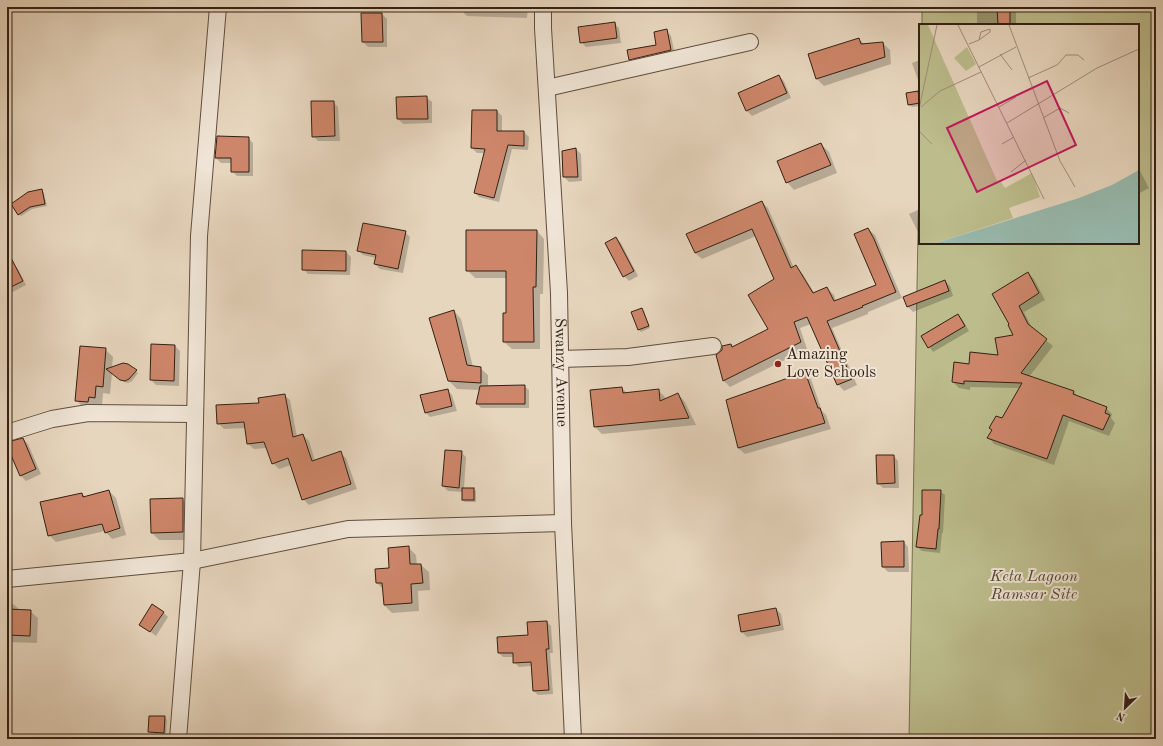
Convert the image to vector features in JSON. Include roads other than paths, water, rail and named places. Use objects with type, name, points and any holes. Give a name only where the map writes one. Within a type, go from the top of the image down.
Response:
[{"type":"street","points":[[178,739],[192,561],[199,236],[218,7]]},
{"type":"street","name":"Swanzy Avenue","points":[[544,7],[543,28],[559,293],[563,523],[573,739]]},
{"type":"street","points":[[547,88],[750,42]]},
{"type":"street","points":[[560,359],[628,357],[713,346]]},
{"type":"street","points":[[7,433],[52,419],[88,413],[195,414]]},
{"type":"street","points":[[7,579],[192,561],[348,529],[563,523]]},
{"type":"place","name":"Amazing Love Schools","points":[[778,364]]},
{"type":"park label","name":"Keta Lagoon Ramsar Site","points":[[1034,586]]}]
